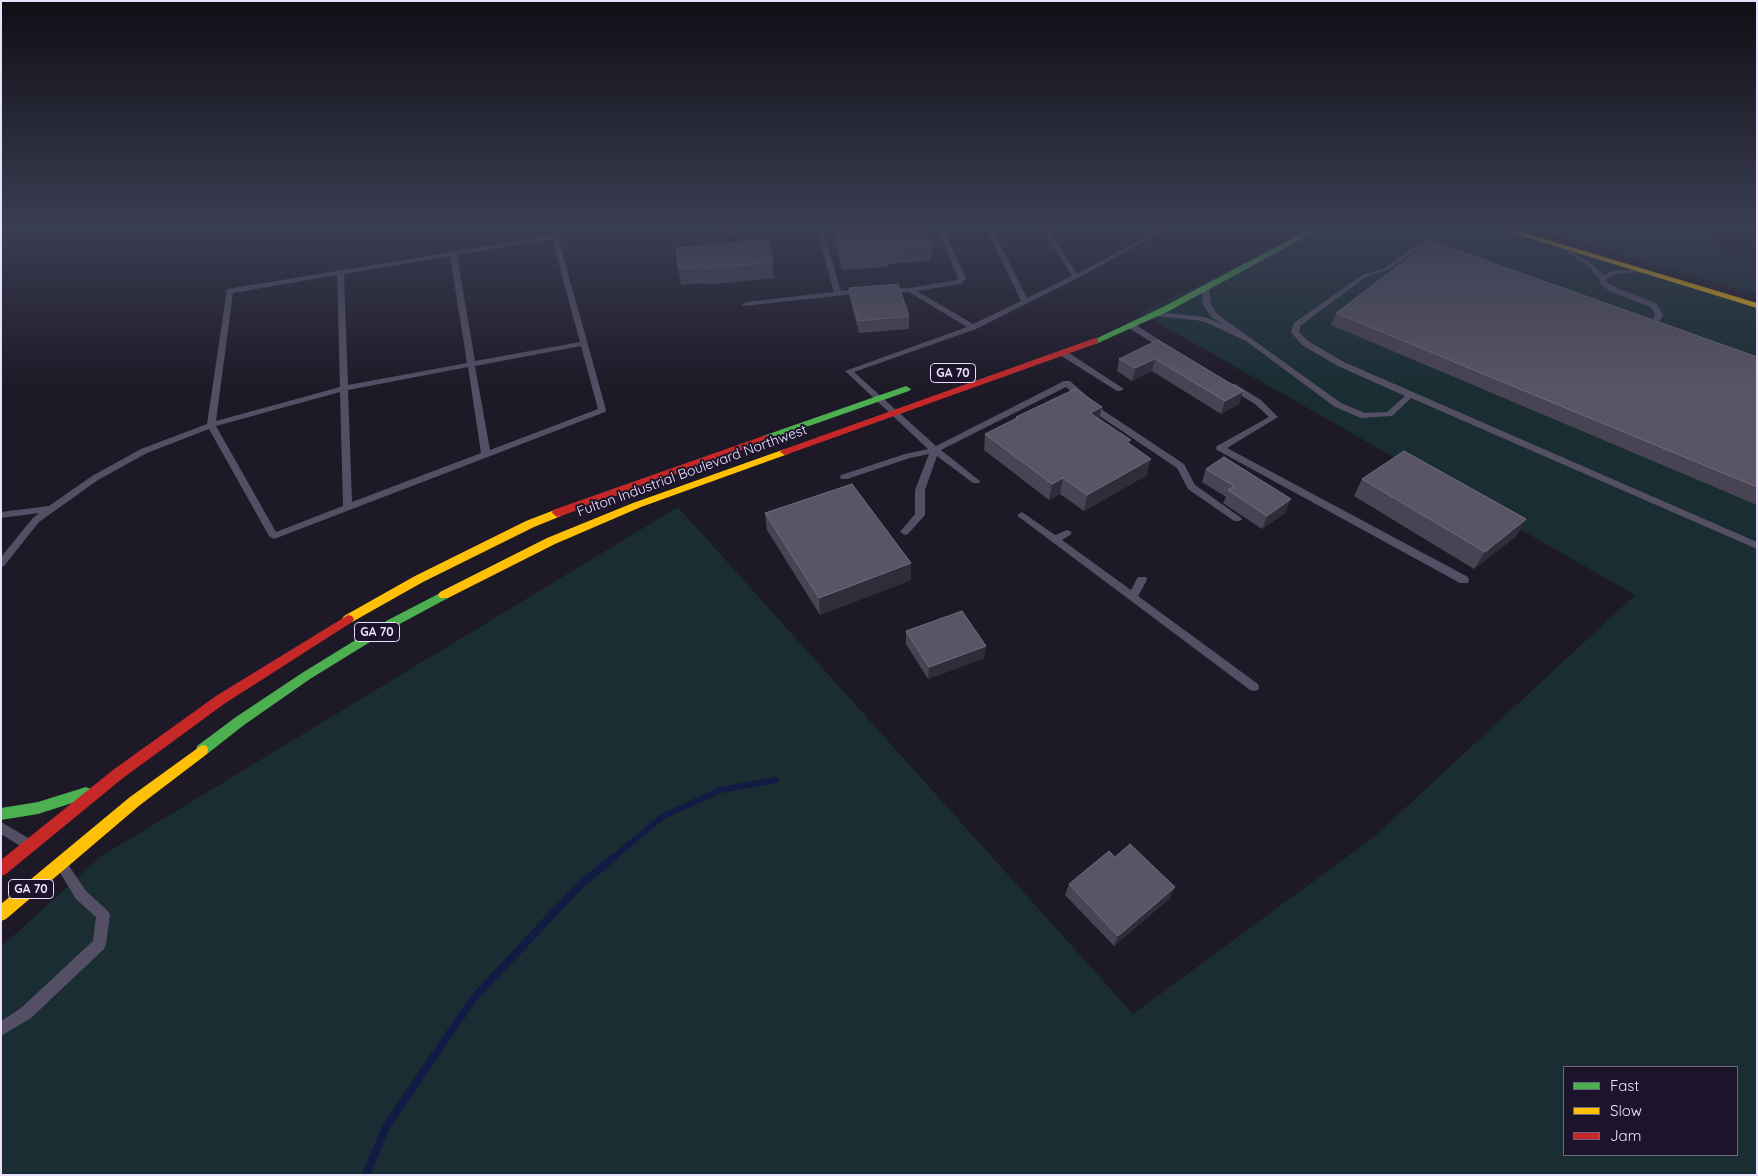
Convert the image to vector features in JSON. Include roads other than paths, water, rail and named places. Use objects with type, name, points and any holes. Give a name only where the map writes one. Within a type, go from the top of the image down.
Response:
[{"type":"main road","name":"Fulton Industrial Boulevard Northwest","points":[[1,914],[53,859],[262,706],[392,623],[447,593],[551,541],[637,505],[1063,353],[1155,314],[1216,283]]},
{"type":"main road","points":[[1680,283],[1757,306]]},
{"type":"main road","name":"Fulton Industrial Boulevard Northwest","points":[[1,869],[101,788],[183,726],[259,674],[376,602],[460,557],[530,524],[610,492],[918,385]]},
{"type":"main road","points":[[1,814],[38,808],[101,788]]},
{"type":"lane","points":[[280,283],[230,291],[211,425],[274,536],[602,410],[568,283]]},
{"type":"lane","points":[[340,283],[348,508]]},
{"type":"lane","points":[[458,283],[486,455]]},
{"type":"lane","points":[[835,283],[838,294]]},
{"type":"lane","points":[[746,304],[872,291],[910,290],[953,283]]},
{"type":"lane","points":[[1016,283],[1025,302]]},
{"type":"lane","points":[[976,481],[934,450],[849,371],[973,327],[1064,283]]},
{"type":"lane","points":[[1355,283],[1297,325],[1295,332],[1305,343],[1341,364],[1410,395],[1757,546]]},
{"type":"lane","points":[[1604,283],[1614,290],[1654,306],[1659,315],[1654,324]]},
{"type":"lane","points":[[1206,288],[1207,304],[1214,314],[1338,405],[1364,416],[1389,414],[1410,395]]},
{"type":"lane","points":[[910,290],[973,327]]},
{"type":"lane","points":[[1155,314],[1206,319],[1249,339]]},
{"type":"lane","points":[[1645,320],[1663,327]]},
{"type":"lane","points":[[1130,325],[1177,353]]},
{"type":"lane","points":[[1,564],[36,520],[95,478],[144,451],[211,425],[344,388],[584,343]]},
{"type":"lane","points":[[1063,353],[1120,389]]},
{"type":"lane","points":[[1226,382],[1258,402],[1274,417],[1220,448],[1464,580]]},
{"type":"lane","points":[[844,478],[908,456],[934,450],[1067,383],[1101,413],[1180,466],[1191,487],[1237,519]]},
{"type":"lane","points":[[905,532],[920,515],[920,490],[934,450]]},
{"type":"lane","points":[[1,515],[52,508]]},
{"type":"lane","points":[[1022,516],[1254,687]]},
{"type":"lane","points":[[1055,540],[1067,533]]},
{"type":"lane","points":[[1132,597],[1142,580]]},
{"type":"lane","points":[[1,827],[53,859],[81,895],[103,915],[98,944],[26,1013],[1,1029]]},
{"type":"waterway","points":[[613,858],[662,817],[720,790],[776,780]]},
{"type":"waterway","points":[[366,1175],[386,1127],[473,999],[579,886],[614,857]]}]
